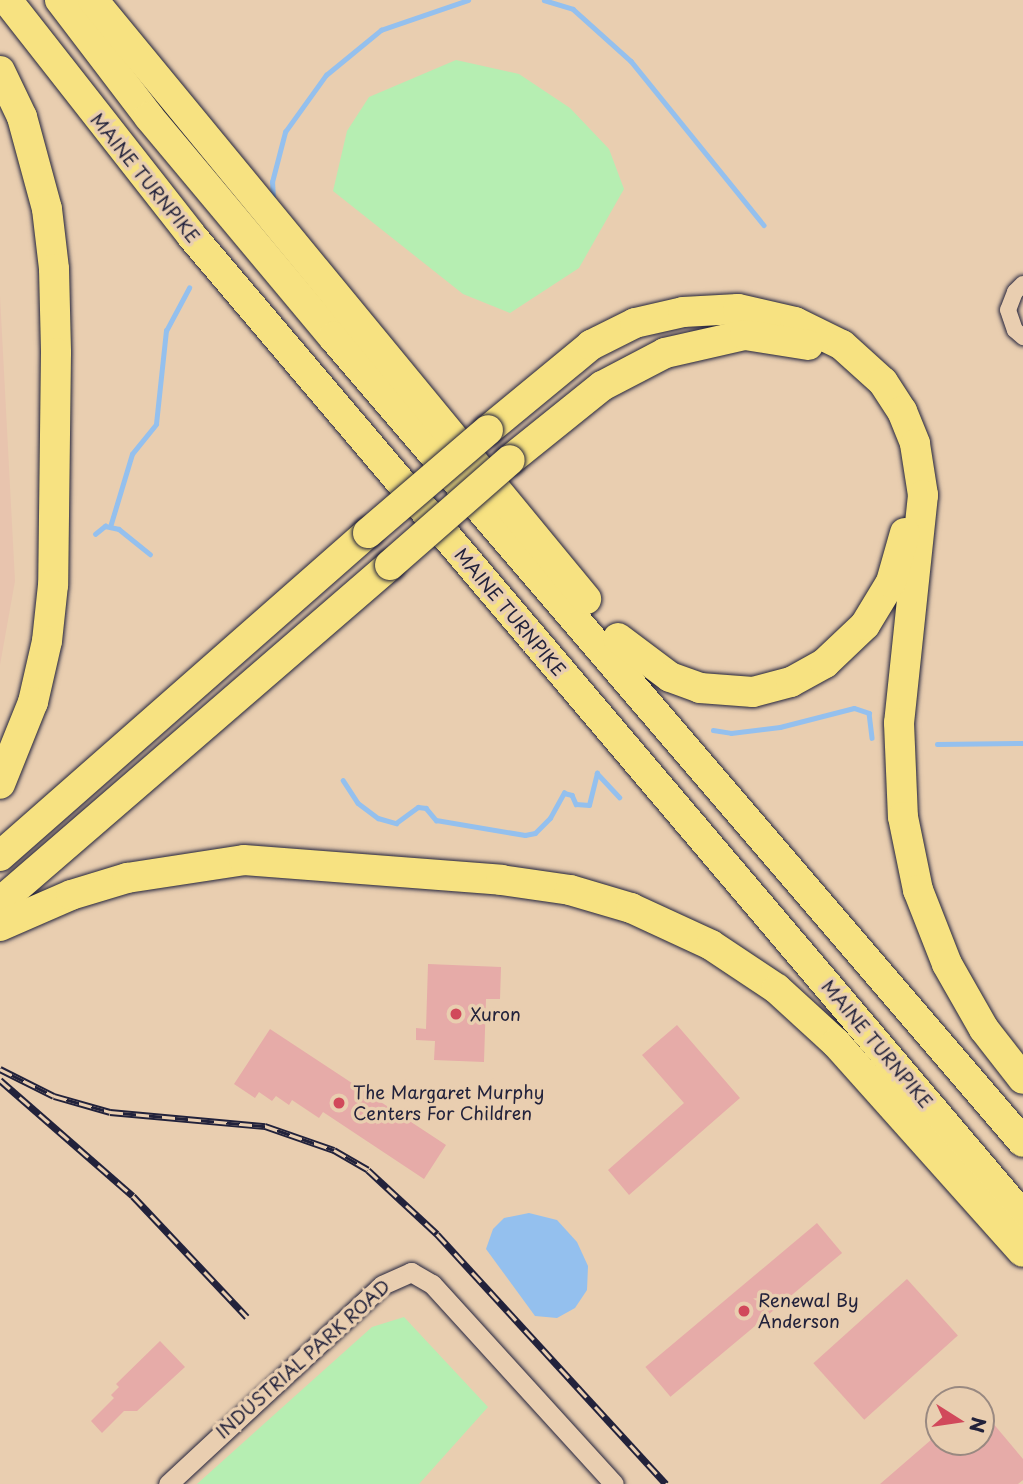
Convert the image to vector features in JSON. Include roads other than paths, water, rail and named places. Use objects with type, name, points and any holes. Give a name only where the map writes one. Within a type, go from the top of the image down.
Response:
[{"type":"highway","name":"MAINE TURNPIKE","points":[[7,0],[191,235],[1023,1216]]},
{"type":"highway","points":[[60,0],[149,117],[333,337],[1023,1142]]},
{"type":"highway","points":[[93,0],[169,97],[271,215],[618,638],[1023,1119]]},
{"type":"highway","points":[[0,71],[26,128],[47,209],[56,295],[53,585],[47,640],[33,702],[0,784]]},
{"type":"highway","points":[[0,856],[368,533],[591,345],[635,323],[683,312],[738,309],[795,322],[842,345],[883,382],[910,428],[923,486],[899,723],[903,817],[918,890],[947,964],[984,1029],[1023,1079]]},
{"type":"highway","points":[[0,902],[510,460],[583,400],[634,368],[679,349],[729,337],[762,336],[806,344],[849,370],[882,407],[894,429],[906,477],[903,547],[876,609],[835,655],[791,682],[728,692],[670,677],[618,638]]},
{"type":"highway","points":[[0,926],[71,895],[127,878],[244,860],[512,881],[631,908],[702,940],[778,989],[836,1043],[1023,1252]]},
{"type":"street","points":[[1023,284],[1014,292],[1008,310],[1015,330],[1023,337]]},
{"type":"street","name":"INDUSTRIAL PARK ROAD","points":[[167,1484],[382,1285],[411,1272],[432,1284],[614,1484]]},
{"type":"water","points":[[529,1213],[557,1220],[577,1242],[588,1266],[587,1290],[575,1308],[557,1318],[535,1316],[486,1249],[493,1229],[504,1218]]},
{"type":"waterway","points":[[273,199],[272,182],[285,132],[326,75],[381,30],[468,0]]},
{"type":"waterway","points":[[544,0],[573,9],[631,61],[764,225]]},
{"type":"waterway","points":[[110,527],[132,454],[156,424],[166,331],[189,288]]},
{"type":"waterway","points":[[95,534],[105,526],[119,529],[150,554]]},
{"type":"waterway","points":[[713,730],[731,733],[780,727],[854,708],[869,713],[872,738]]},
{"type":"waterway","points":[[937,744],[1023,743]]},
{"type":"waterway","points":[[343,780],[358,803],[378,818],[396,823],[418,807],[426,808],[436,820],[525,835],[535,833],[550,818],[564,793],[572,795],[576,804],[589,805],[597,773],[619,797]]},
{"type":"railway","points":[[0,1069],[54,1096],[110,1112],[265,1126],[334,1150],[368,1170],[437,1234],[666,1484]]},
{"type":"railway","points":[[0,1080],[133,1196],[247,1317]]},
{"type":"place","name":"Xuron","points":[[456,1014]]},
{"type":"place","name":"The Margaret Murphy Centers For Children","points":[[339,1103]]},
{"type":"place","name":"Renewal By Anderson","points":[[744,1311]]}]
